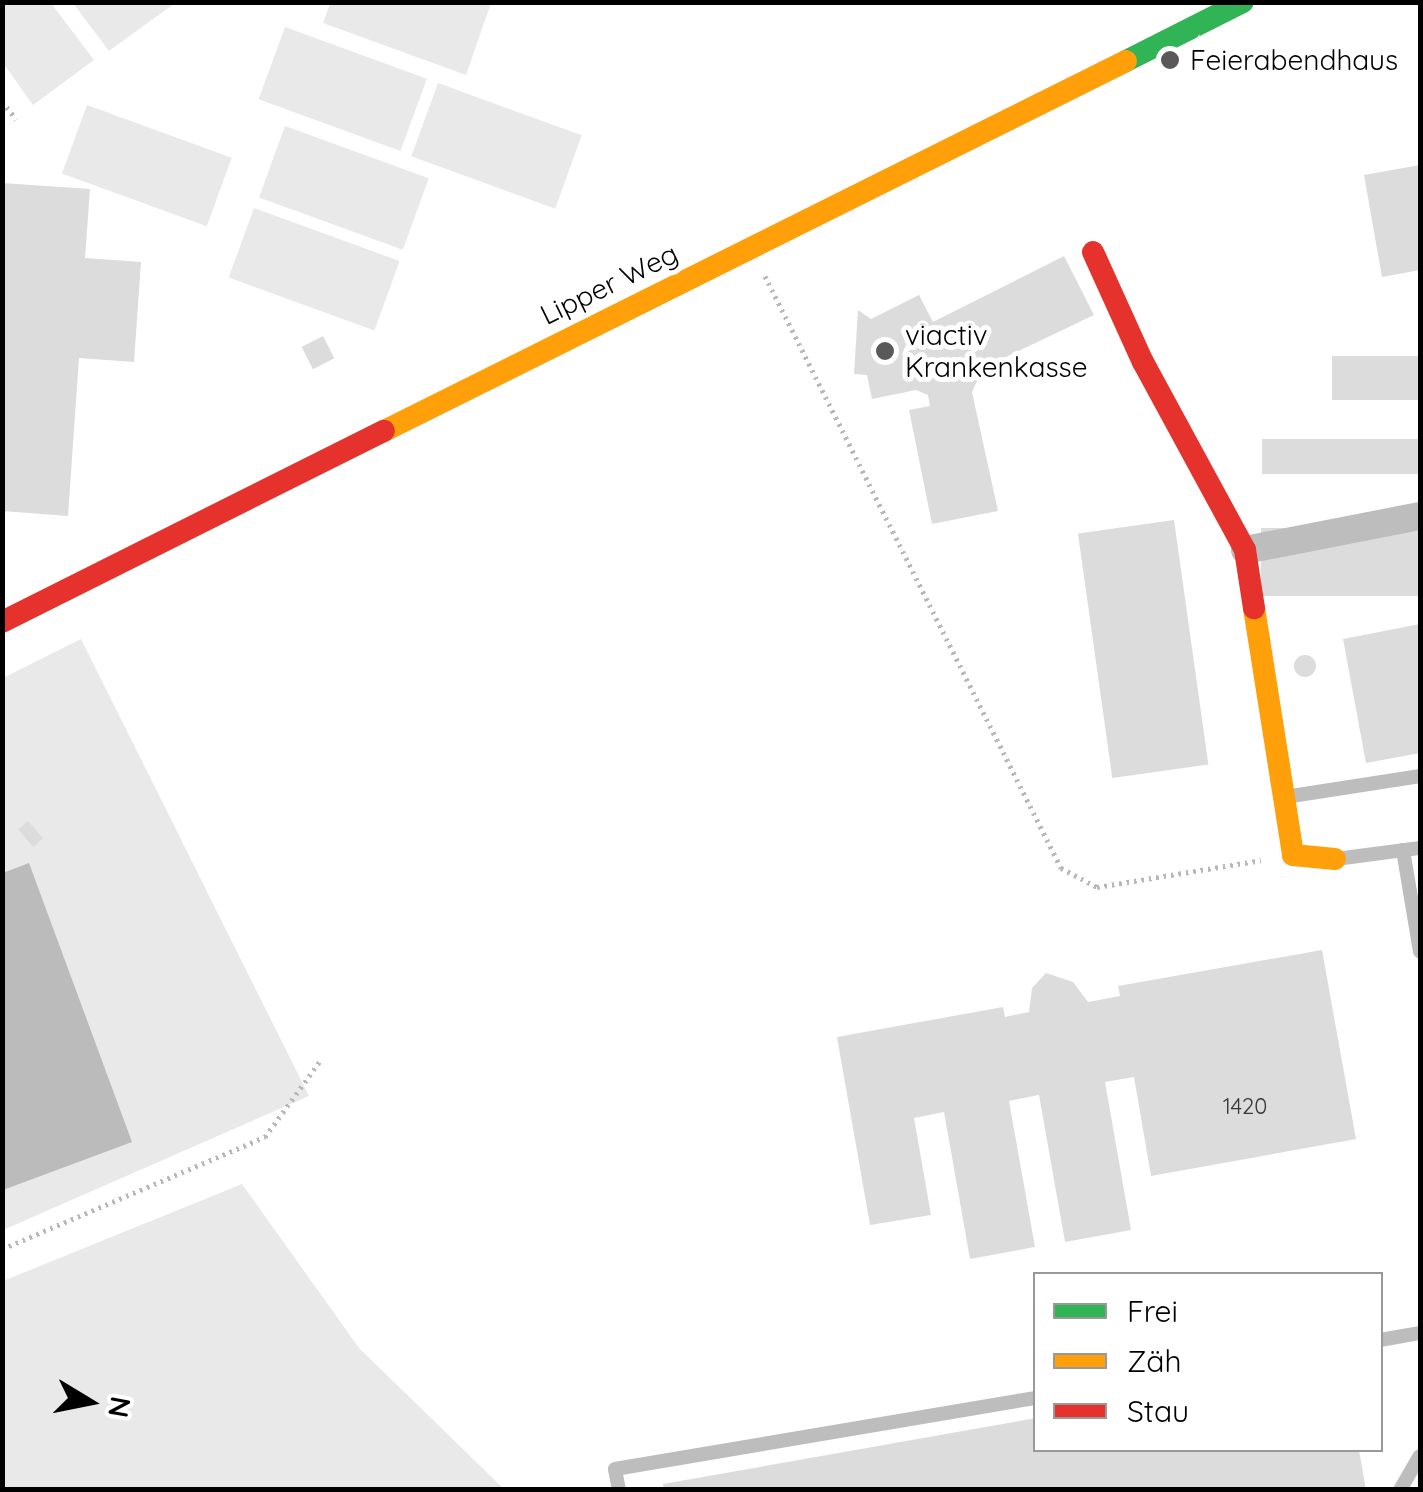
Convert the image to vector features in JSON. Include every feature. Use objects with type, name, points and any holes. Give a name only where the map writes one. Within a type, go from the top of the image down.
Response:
[{"type":"street","name":"Lipper Weg","points":[[2,622],[1244,2]]},
{"type":"street","points":[[1093,252],[1143,362],[1245,550],[1293,855],[1335,860]]},
{"type":"street","points":[[1245,550],[1420,516]]},
{"type":"lane","points":[[1284,797],[1420,776]]},
{"type":"lane","points":[[1335,860],[1420,848]]},
{"type":"lane","points":[[1403,850],[1420,952]]},
{"type":"lane","points":[[1383,1339],[1420,1333]]},
{"type":"lane","points":[[619,1490],[615,1469],[1033,1399]]},
{"type":"lane","points":[[1400,1490],[1420,1456]]},
{"type":"path","points":[[2,101],[16,119]]},
{"type":"path","points":[[753,245],[775,302],[1061,868],[1097,887],[1293,855]]},
{"type":"path","points":[[2,1249],[265,1137],[320,1061]]},
{"type":"shaded area","points":[[2,3],[51,3],[94,60],[33,105],[3,63]]},
{"type":"shaded area","points":[[73,3],[175,3],[109,51]]},
{"type":"shaded area","points":[[330,3],[491,3],[466,75],[323,23]]},
{"type":"shaded area","points":[[285,27],[427,79],[401,151],[259,99]]},
{"type":"shaded area","points":[[438,83],[582,135],[555,209],[411,156]]},
{"type":"shaded area","points":[[87,105],[232,158],[207,226],[62,174]]},
{"type":"shaded area","points":[[285,126],[429,178],[403,250],[259,197]]},
{"type":"shaded area","points":[[254,208],[400,261],[374,331],[229,278]]},
{"type":"shaded area","points":[[81,639],[309,1096],[3,1230],[3,678]]},
{"type":"shaded area","points":[[29,863],[132,1142],[3,1190],[3,873]]},
{"type":"shaded area","points":[[242,1184],[359,1348],[504,1489],[3,1489],[3,1281]]},
{"type":"building","points":[[1420,165],[1420,270],[1382,277],[1364,175]]},
{"type":"building","points":[[2,183],[90,189],[85,258],[141,262],[134,362],[79,358],[68,516],[2,511]]},
{"type":"building","points":[[1064,256],[1094,315],[983,368],[972,392],[998,511],[932,524],[909,410],[930,406],[928,395],[916,390],[872,399],[867,375],[854,374],[858,310],[871,319],[919,295],[933,322]]},
{"type":"building","points":[[323,336],[334,358],[313,369],[302,347]]},
{"type":"building","points":[[1332,356],[1420,356],[1420,400],[1332,400]]},
{"type":"building","points":[[1262,439],[1420,439],[1420,474],[1262,474]]},
{"type":"building","points":[[1174,520],[1208,765],[1112,778],[1078,533]]},
{"type":"building","points":[[1261,528],[1420,528],[1420,596],[1261,596]]},
{"type":"building","points":[[1420,624],[1420,753],[1366,763],[1343,639]]},
{"type":"building","points":[[1305,655],[1313,658],[1313,674],[1305,677],[1297,674],[1294,666],[1297,658]]},
{"type":"building","points":[[28,821],[43,838],[33,847],[18,830]]},
{"type":"building","points":[[1322,950],[1356,1139],[1151,1176],[1134,1077],[1105,1082],[1131,1230],[1065,1242],[1039,1095],[1009,1101],[1035,1247],[970,1259],[944,1112],[914,1118],[931,1215],[870,1225],[837,1037],[1003,1007],[1005,1017],[1029,1012],[1032,988],[1046,973],[1073,982],[1088,1002],[1120,996],[1118,986]]},
{"type":"building","points":[[1033,1419],[1033,1452],[1359,1452],[1366,1490],[664,1490],[663,1484]]},
{"type":"traffic: fast","points":[[1126,61],[1243,2]]},
{"type":"traffic: slow","points":[[384,431],[1126,61]]},
{"type":"traffic: slow","points":[[1254,608],[1293,855],[1335,859]]},
{"type":"traffic: jam","points":[[1093,252],[1143,362],[1245,550],[1254,608]]},
{"type":"traffic: jam","points":[[2,622],[384,431]]},
{"type":"place","name":"Feierabendhaus","points":[[1170,60]]},
{"type":"place","name":"viactiv Krankenkasse","points":[[885,351]]}]
